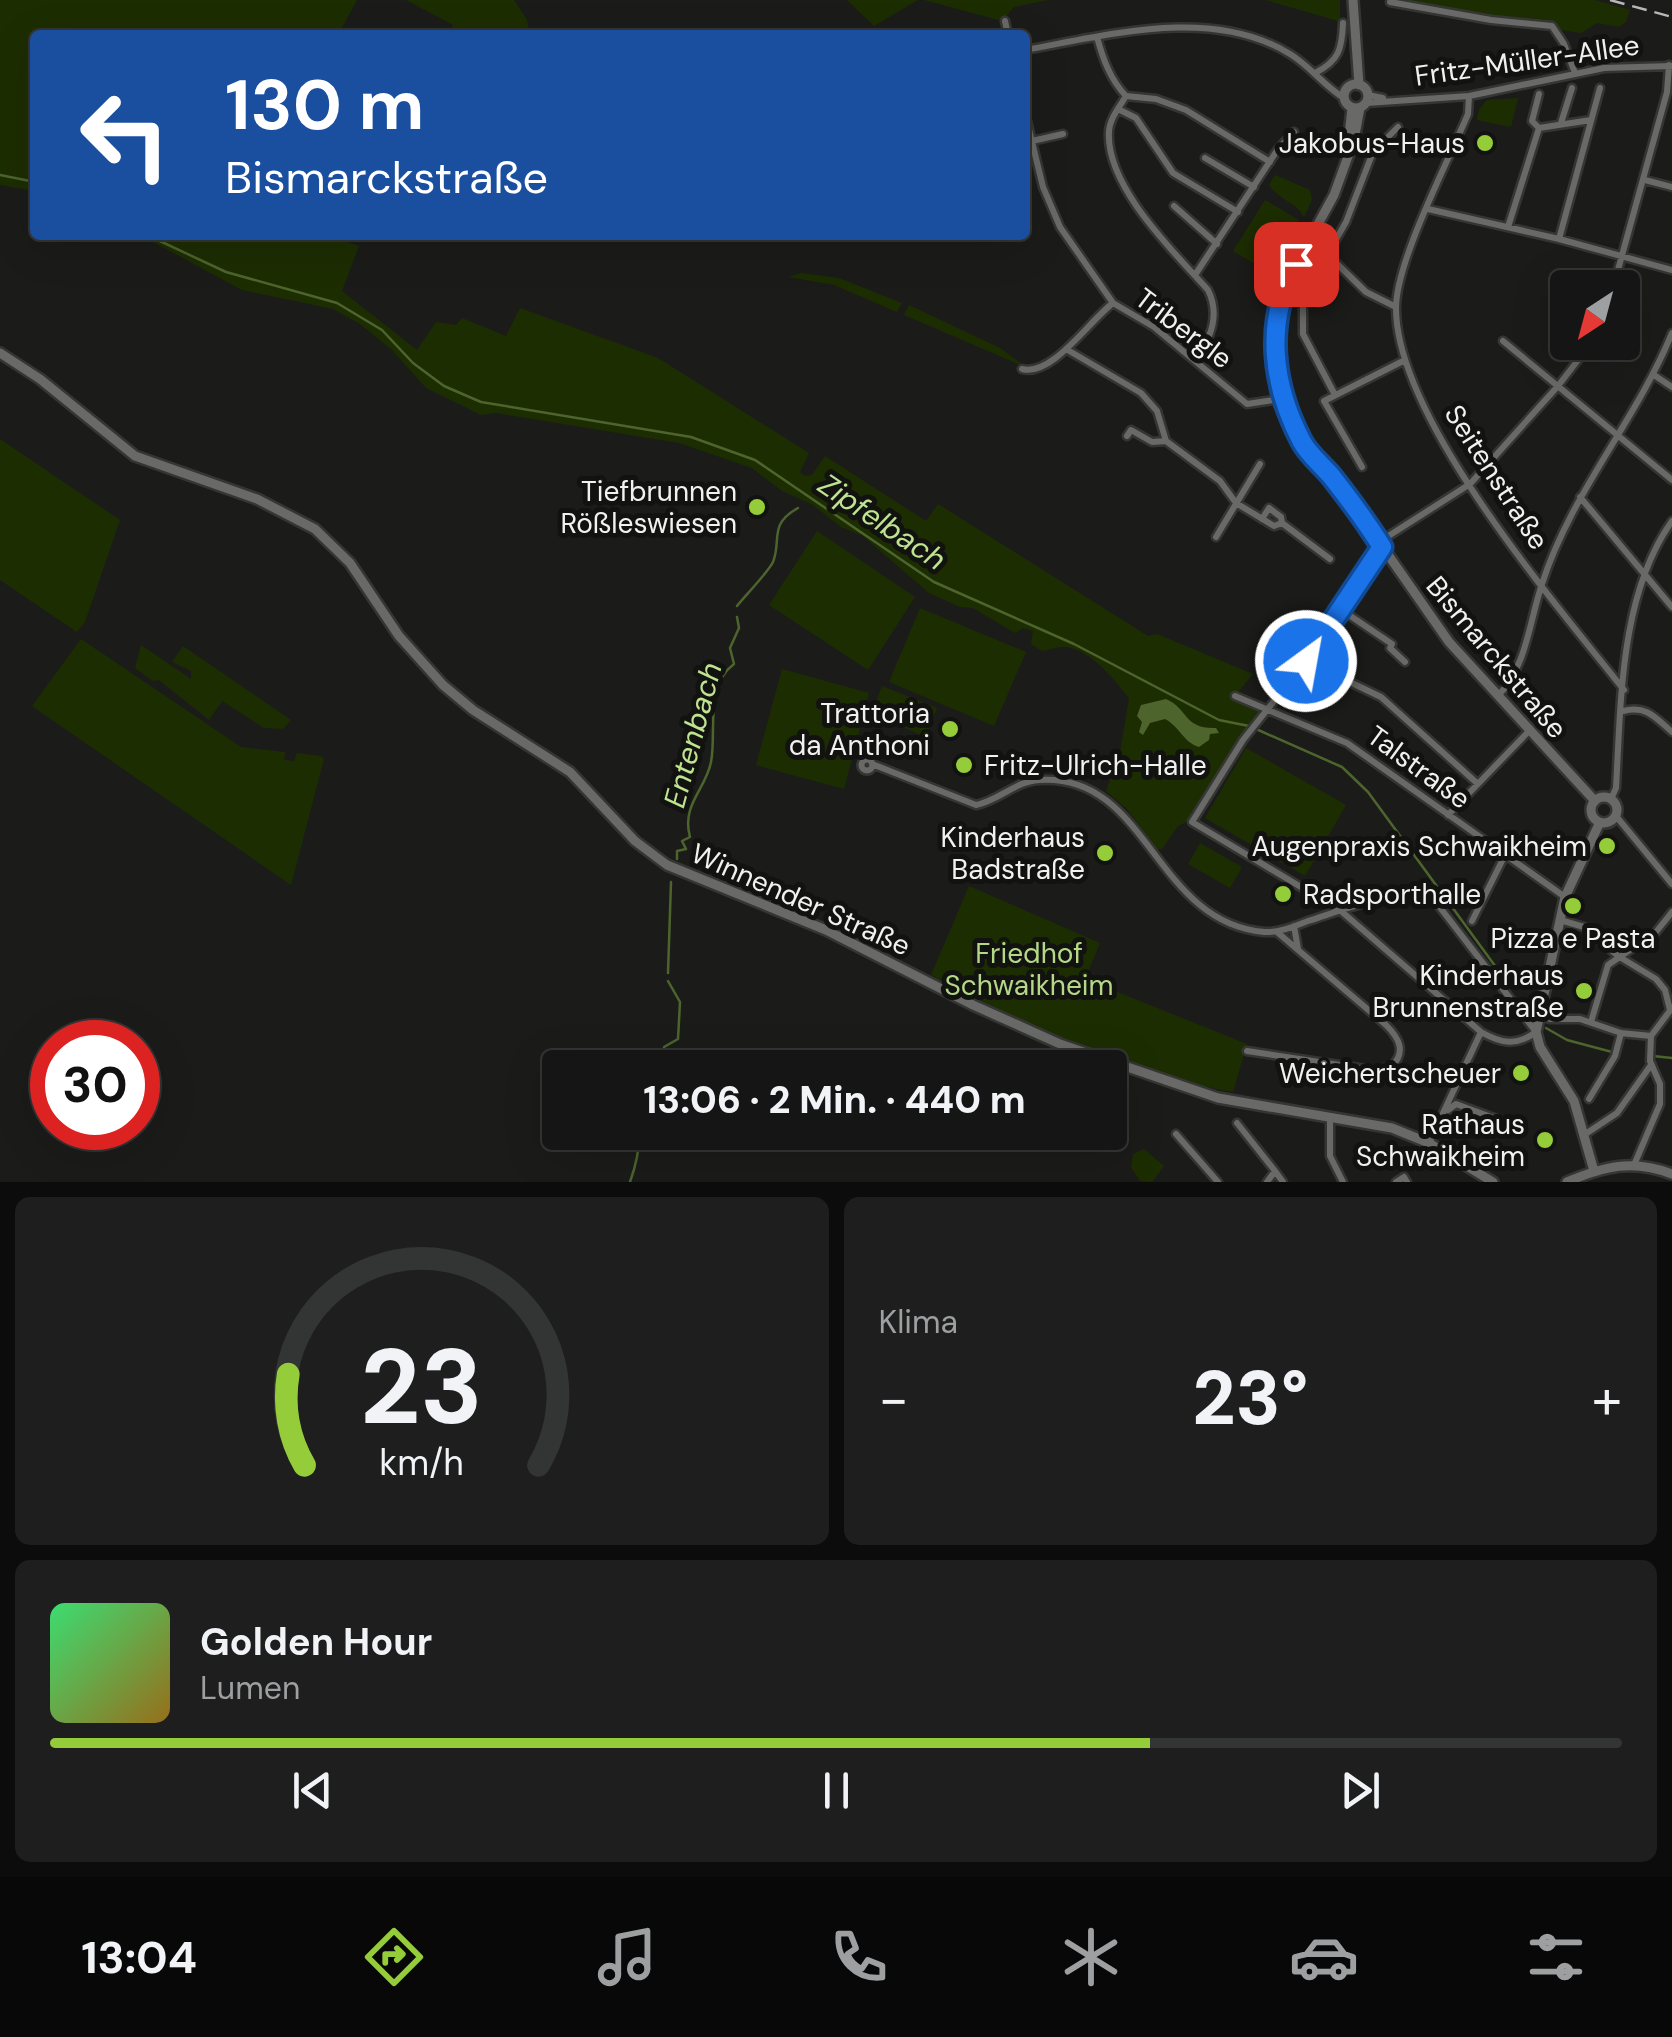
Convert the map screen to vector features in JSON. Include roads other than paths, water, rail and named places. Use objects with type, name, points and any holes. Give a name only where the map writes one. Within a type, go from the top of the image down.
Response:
[{"type":"main road","points":[[1353,0],[1350,90],[1361,103]]},
{"type":"main road","points":[[1350,90],[1361,103]]},
{"type":"main road","name":"Bismarckstraße","points":[[1361,103],[1334,195],[1282,294],[1275,324],[1275,365],[1281,398],[1301,439],[1425,612],[1528,732],[1595,801]]},
{"type":"main road","name":"Winnender Straße","points":[[0,353],[134,456],[257,499],[314,529],[350,562],[398,636],[443,685],[473,710],[570,772],[635,841],[668,865],[826,930],[973,1005],[1060,1044],[1218,1098],[1382,1126],[1428,1143],[1493,1182]]},
{"type":"main road","points":[[1611,799],[1617,807],[1616,816],[1610,822],[1600,822],[1592,815],[1595,801],[1611,799]]},
{"type":"main road","points":[[1594,1171],[1574,1101],[1540,1047],[1536,1032],[1565,897],[1600,822]]},
{"type":"main road","points":[[1570,1182],[1613,1165],[1634,1164],[1672,1174]]},
{"type":"street","points":[[1390,2],[1491,20],[1552,26],[1575,73]]},
{"type":"street","points":[[1005,20],[1007,30]]},
{"type":"street","points":[[1315,73],[1335,61],[1340,52],[1342,22]]},
{"type":"street","points":[[1030,49],[1170,28],[1239,34],[1278,48],[1315,73],[1328,87],[1350,90]]},
{"type":"street","points":[[1097,37],[1103,60],[1126,96],[1156,99],[1186,110],[1270,162]]},
{"type":"street","name":"Fritz-Müller-Allee","points":[[1361,103],[1469,96],[1575,73],[1631,65],[1670,66]]},
{"type":"street","points":[[1618,270],[1669,92],[1670,66]]},
{"type":"street","points":[[1561,124],[1572,88]]},
{"type":"street","points":[[1560,240],[1600,88]]},
{"type":"street","points":[[1538,128],[1532,121],[1539,94]]},
{"type":"street","points":[[1126,96],[1109,130],[1113,157],[1153,229],[1208,290],[1215,311],[1206,346],[1196,360]]},
{"type":"street","name":"Seitenstraße","points":[[1469,96],[1468,114],[1402,278],[1396,307],[1405,360],[1431,421],[1470,484],[1541,585],[1624,690]]},
{"type":"street","points":[[1118,110],[1136,118],[1173,173],[1238,212]]},
{"type":"street","points":[[1538,128],[1591,120]]},
{"type":"street","points":[[1335,395],[1301,322],[1306,293],[1353,205],[1373,152],[1398,126]]},
{"type":"street","points":[[1508,227],[1538,128]]},
{"type":"street","points":[[1195,275],[1294,132]]},
{"type":"street","name":"Tribergle","points":[[1030,133],[1043,187],[1060,226],[1114,302],[1154,327],[1246,404],[1281,398]]},
{"type":"street","points":[[1032,141],[1062,134]]},
{"type":"street","points":[[1205,158],[1254,187]]},
{"type":"street","points":[[1644,180],[1672,187]]},
{"type":"street","points":[[1174,206],[1217,244]]},
{"type":"street","points":[[1428,210],[1672,270]]},
{"type":"street","points":[[1328,255],[1366,292],[1396,307]]},
{"type":"street","points":[[1022,369],[1039,370],[1114,302]]},
{"type":"street","points":[[1498,697],[1522,658],[1541,585],[1580,497],[1654,375],[1672,333]]},
{"type":"street","points":[[1503,341],[1672,480]]},
{"type":"street","points":[[1066,348],[1141,393],[1157,410],[1166,441],[1220,481],[1236,503],[1274,526],[1282,523],[1330,559]]},
{"type":"street","points":[[1362,467],[1324,401],[1405,360]]},
{"type":"street","points":[[872,764],[976,805],[1036,780],[1082,786],[1114,804],[1165,872],[1206,908],[1248,928],[1276,931],[1341,911],[1394,899],[1435,901],[1536,1032],[1525,1040],[1511,1043],[1481,1032],[1341,911],[1192,822],[1243,740],[1306,661],[1380,545],[1470,484],[1578,360]]},
{"type":"street","points":[[1654,375],[1672,387]]},
{"type":"street","points":[[1127,436],[1131,430],[1152,442],[1166,441]]},
{"type":"street","points":[[1216,537],[1260,464]]},
{"type":"street","points":[[1580,497],[1672,607]]},
{"type":"street","points":[[1611,799],[1616,788],[1632,620],[1643,572],[1672,521]]},
{"type":"street","points":[[1340,609],[1392,644],[1390,648],[1405,662]]},
{"type":"street","points":[[1306,661],[1381,697],[1478,784]]},
{"type":"street","name":"Talstraße","points":[[1235,696],[1347,743],[1565,897]]},
{"type":"street","points":[[1622,711],[1646,710],[1672,732]]},
{"type":"street","points":[[1448,815],[1528,732]]},
{"type":"street","points":[[1616,816],[1672,884]]},
{"type":"street","points":[[1472,921],[1504,857]]},
{"type":"street","points":[[1591,1022],[1608,965],[1656,932],[1672,912]]},
{"type":"street","points":[[1560,920],[1584,927],[1618,956],[1661,984],[1671,1011],[1651,1036],[1651,1065],[1660,1084],[1660,1104],[1634,1164]]},
{"type":"street","points":[[1294,926],[1298,950]]},
{"type":"street","points":[[1247,1050],[1372,1070],[1388,1069],[1398,1058],[1400,1044],[1396,1035],[1276,931]]},
{"type":"street","points":[[1538,1017],[1591,1022],[1621,1033],[1651,1036]]},
{"type":"street","points":[[1428,1143],[1481,1032]]},
{"type":"street","points":[[1589,1099],[1615,1056],[1621,1033]]},
{"type":"street","points":[[1584,1135],[1617,1113],[1651,1065]]},
{"type":"street","points":[[1440,1119],[1456,1104],[1502,1121]]},
{"type":"street","points":[[1660,1104],[1672,1108]]},
{"type":"street","points":[[1330,1116],[1330,1156],[1343,1182]]},
{"type":"street","points":[[1237,1123],[1284,1182]]},
{"type":"street","points":[[1176,1134],[1218,1182]]},
{"type":"street","points":[[1267,1182],[1275,1171]]},
{"type":"street","points":[[1396,1182],[1406,1180]]},
{"type":"waterway","name":"Zipfelbach","points":[[0,175],[30,181]]},
{"type":"waterway","name":"Zipfelbach","points":[[158,240],[226,272],[337,303],[382,330],[413,363],[444,386],[481,402],[691,437],[755,460],[934,582],[1074,644],[1219,720],[1249,726]]},
{"type":"waterway","name":"Entenbach","points":[[737,606],[771,566],[779,526],[798,508]]},
{"type":"waterway","name":"Entenbach","points":[[677,859],[677,851],[686,849],[682,841],[690,837],[691,806],[711,762],[715,697],[725,673],[734,664],[730,648],[739,628],[737,617]]},
{"type":"waterway","name":"Zipfelbach","points":[[1256,729],[1342,767],[1368,792],[1509,985]]},
{"type":"waterway","name":"Entenbach","points":[[668,973],[671,882]]},
{"type":"waterway","name":"Entenbach","points":[[664,1050],[678,1039],[680,1002],[668,981]]},
{"type":"waterway","name":"Zipfelbach","points":[[1546,1028],[1567,1040],[1612,1052]]},
{"type":"waterway","name":"Zipfelbach","points":[[1653,1056],[1672,1058]]},
{"type":"waterway","name":"Entenbach","points":[[630,1182],[638,1150]]},
{"type":"railway","points":[[1610,0],[1672,17]]},
{"type":"place","name":"Jakobus-Haus","points":[[1485,143]]},
{"type":"place","name":"Tiefbrunnen Rößleswiesen","points":[[757,507]]},
{"type":"place","name":"Trattoria da Anthoni","points":[[950,729]]},
{"type":"place","name":"Fritz-Ulrich-Halle","points":[[964,765]]},
{"type":"place","name":"Augenpraxis Schwaikheim","points":[[1607,846]]},
{"type":"place","name":"Kinderhaus Badstraße","points":[[1105,853]]},
{"type":"place","name":"Radsporthalle","points":[[1283,894]]},
{"type":"place","name":"Pizza e Pasta","points":[[1573,906]]},
{"type":"place","name":"Kinderhaus Brunnenstraße","points":[[1584,991]]},
{"type":"place","name":"Weichertscheuer","points":[[1521,1073]]},
{"type":"place","name":"Rathaus Schwaikheim","points":[[1545,1140]]},
{"type":"park label","name":"Friedhof Schwaikheim","points":[[1029,969]]}]
